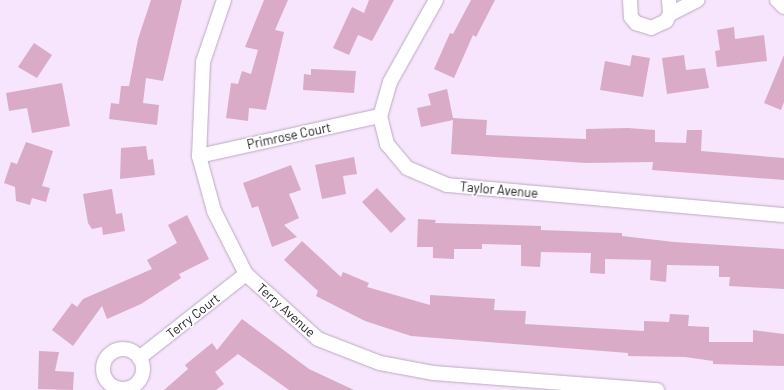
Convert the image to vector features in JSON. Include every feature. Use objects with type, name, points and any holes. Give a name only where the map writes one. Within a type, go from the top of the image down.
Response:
[{"type":"street","name":"Terry Avenue","points":[[224,0],[203,62],[199,156],[214,211],[246,274],[318,339],[380,363],[434,373],[657,390]]},
{"type":"street","points":[[380,116],[390,82],[436,0]]},
{"type":"street","points":[[630,0],[631,17],[643,27],[659,26],[670,14],[698,0]]},
{"type":"street","points":[[669,0],[670,14]]},
{"type":"street","points":[[777,0],[784,7]]},
{"type":"street","name":"Primrose Court","points":[[199,156],[380,116]]},
{"type":"street","name":"Taylor Avenue","points":[[380,116],[387,144],[407,168],[447,185],[784,215]]},
{"type":"street","name":"Terry Court","points":[[139,358],[246,274]]},
{"type":"building","points":[[151,0],[182,0],[163,81],[146,78],[143,103],[159,105],[157,125],[109,119],[111,103],[119,104],[121,86],[129,86],[138,39]]},
{"type":"building","points":[[264,0],[288,0],[275,30],[284,32],[266,110],[249,108],[248,121],[226,118],[231,83],[238,84],[242,71],[251,74],[258,50],[245,47]]},
{"type":"building","points":[[369,0],[394,0],[372,41],[358,35],[349,55],[333,48],[352,7],[364,13]]},
{"type":"building","points":[[471,0],[495,0],[476,37],[473,35],[454,78],[434,69],[450,33],[453,34]]},
{"type":"building","points":[[734,27],[735,39],[764,35],[767,61],[717,67],[715,51],[720,50],[717,30]]},
{"type":"building","points":[[34,43],[52,55],[37,78],[18,67]]},
{"type":"building","points":[[632,55],[650,58],[643,97],[600,90],[605,61],[630,66]]},
{"type":"building","points":[[684,55],[686,70],[705,68],[709,88],[667,94],[662,58]]},
{"type":"building","points":[[784,55],[784,102],[781,110],[764,103]]},
{"type":"building","points":[[311,69],[356,71],[354,93],[303,90],[304,74],[311,75]]},
{"type":"building","points":[[62,83],[70,126],[32,133],[27,108],[9,111],[6,93]]},
{"type":"building","points":[[447,89],[453,118],[487,120],[486,135],[586,139],[586,129],[628,128],[655,130],[655,142],[686,143],[687,130],[702,130],[701,151],[784,158],[784,180],[652,170],[653,162],[586,163],[451,154],[453,120],[421,127],[417,108],[431,105],[428,94]]},
{"type":"building","points":[[26,142],[53,151],[42,186],[50,188],[46,202],[32,198],[30,205],[16,201],[15,187],[4,183],[11,162],[17,164]]},
{"type":"building","points":[[146,146],[148,160],[153,159],[155,175],[120,179],[121,148]]},
{"type":"building","points":[[354,157],[357,174],[343,176],[346,194],[322,199],[315,165]]},
{"type":"building","points":[[291,165],[301,190],[289,194],[299,218],[284,225],[297,237],[272,247],[258,206],[252,208],[243,183]]},
{"type":"building","points":[[377,188],[406,219],[391,233],[362,202]]},
{"type":"building","points":[[112,189],[116,214],[122,213],[125,231],[103,235],[102,227],[92,229],[88,223],[83,194]]},
{"type":"building","points":[[187,215],[209,259],[179,274],[181,278],[141,304],[107,319],[102,306],[73,346],[52,330],[72,303],[77,307],[83,299],[152,269],[147,260],[177,243],[168,225]]},
{"type":"building","points":[[418,219],[436,220],[435,223],[541,226],[541,230],[622,233],[622,236],[674,242],[784,249],[784,289],[729,286],[730,277],[719,277],[719,266],[667,265],[666,282],[650,280],[651,260],[605,259],[605,274],[590,273],[591,253],[541,252],[540,267],[521,266],[521,245],[482,244],[482,249],[454,249],[454,259],[433,258],[433,247],[417,247]]},
{"type":"building","points":[[302,241],[341,277],[343,272],[369,283],[367,287],[430,305],[430,295],[495,299],[494,310],[526,311],[525,324],[644,331],[644,321],[669,322],[670,314],[689,315],[688,326],[709,327],[709,342],[753,342],[753,330],[784,334],[784,366],[713,364],[713,361],[685,357],[628,356],[628,353],[411,336],[365,321],[316,296],[318,291],[284,260]]},
{"type":"building","points":[[242,319],[309,369],[354,390],[289,390],[238,354],[215,372],[224,384],[216,390],[164,390],[188,369],[185,365],[212,343],[217,350]]},
{"type":"building","points":[[39,351],[59,352],[55,371],[74,372],[73,390],[38,389]]}]
